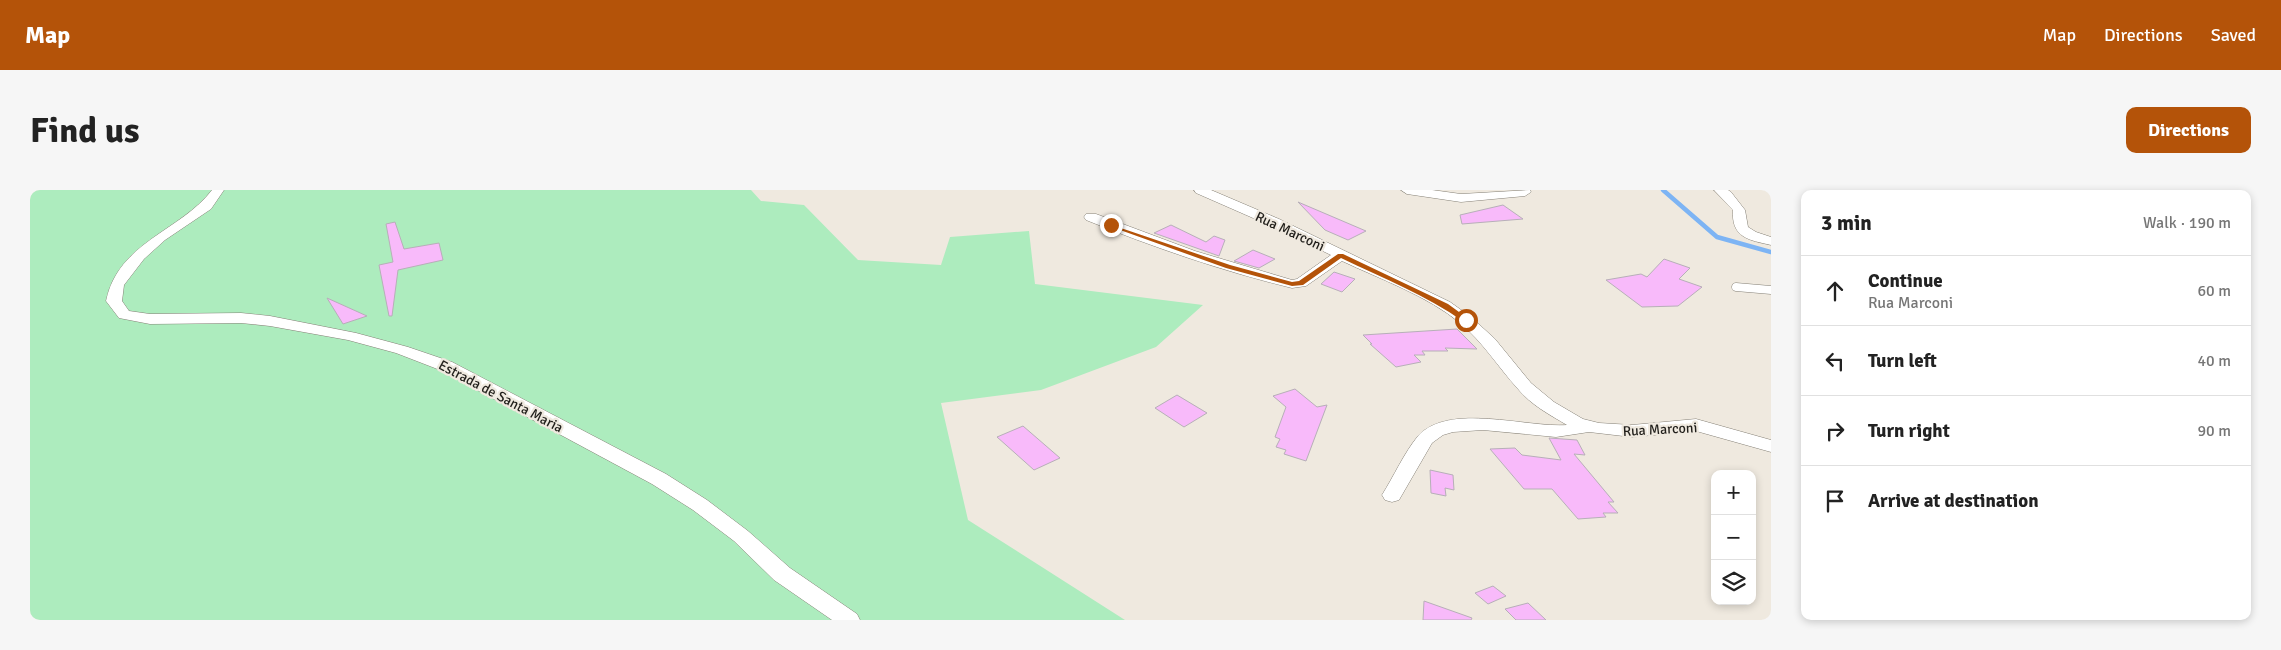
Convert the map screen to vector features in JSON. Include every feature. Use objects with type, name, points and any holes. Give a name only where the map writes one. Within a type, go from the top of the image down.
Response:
[{"type":"street","name":"Estrada de Santa Maria","points":[[218,190],[217,194],[206,206],[160,237],[139,256],[117,285],[114,301],[124,315],[133,318],[150,319],[241,318],[270,321],[350,336],[402,350],[446,366],[659,479],[700,504],[740,536],[782,574],[849,620]]},
{"type":"street","name":"Rua Marconi","points":[[1200,190],[1280,225],[1421,293],[1459,314],[1489,342],[1525,387],[1562,415],[1587,427],[1632,431],[1696,425],[1771,446]]},
{"type":"street","points":[[1407,190],[1461,198],[1525,192]]},
{"type":"street","points":[[1720,190],[1727,195],[1739,210],[1737,223],[1740,228],[1748,233],[1771,240]]},
{"type":"street","points":[[1091,217],[1146,239],[1219,264],[1292,284],[1301,283],[1341,256]]},
{"type":"street","points":[[1392,495],[1427,439],[1440,429],[1453,425],[1472,424],[1554,431],[1576,430],[1587,427]]},
{"type":"lane","points":[[1736,288],[1771,290]]},
{"type":"green space","points":[[30,190],[751,190],[761,201],[804,205],[858,260],[941,265],[950,237],[1029,231],[1035,284],[1203,305],[1156,347],[1041,390],[941,403],[968,520],[1125,620],[30,620]]},
{"type":"building","points":[[1298,202],[1366,231],[1348,240],[1325,230]]},
{"type":"building","points":[[1503,205],[1523,219],[1462,224],[1460,215]]},
{"type":"building","points":[[395,222],[404,249],[439,243],[443,260],[398,270],[392,316],[389,316],[379,265],[393,262],[386,224]]},
{"type":"building","points":[[1171,225],[1206,242],[1214,236],[1225,240],[1219,256],[1154,233]]},
{"type":"building","points":[[1253,250],[1275,259],[1259,268],[1234,261]]},
{"type":"building","points":[[1664,259],[1690,268],[1679,279],[1702,287],[1678,306],[1642,307],[1606,280],[1641,274],[1647,277]]},
{"type":"building","points":[[1334,272],[1355,279],[1342,292],[1321,284]]},
{"type":"building","points":[[327,298],[367,316],[343,324]]},
{"type":"building","points":[[1457,329],[1477,349],[1445,348],[1448,351],[1422,351],[1425,355],[1414,355],[1421,362],[1396,367],[1370,344],[1372,344],[1363,335]]},
{"type":"building","points":[[1295,389],[1317,407],[1327,405],[1306,461],[1284,454],[1286,450],[1276,447],[1280,439],[1275,437],[1286,407],[1273,396]]},
{"type":"building","points":[[1177,395],[1207,413],[1184,427],[1155,408]]},
{"type":"building","points":[[1023,426],[1060,458],[1034,470],[997,437]]},
{"type":"building","points":[[1549,438],[1577,440],[1585,455],[1574,454],[1614,502],[1608,502],[1618,513],[1603,513],[1606,517],[1578,519],[1552,489],[1524,489],[1490,449],[1515,448],[1522,455],[1561,460]]},
{"type":"building","points":[[1430,470],[1453,475],[1454,490],[1445,488],[1446,496],[1431,493]]},
{"type":"building","points":[[1493,586],[1506,596],[1488,604],[1475,593]]},
{"type":"building","points":[[1424,601],[1472,618],[1471,620],[1423,620]]},
{"type":"building","points":[[1528,603],[1546,620],[1516,620],[1505,609]]},
{"type":"waterway","points":[[1663,190],[1717,237],[1771,252]]},
{"type":"route","points":[[1111,225],[1228,267],[1292,284],[1301,283],[1335,258],[1341,256],[1445,305],[1466,320]]}]
